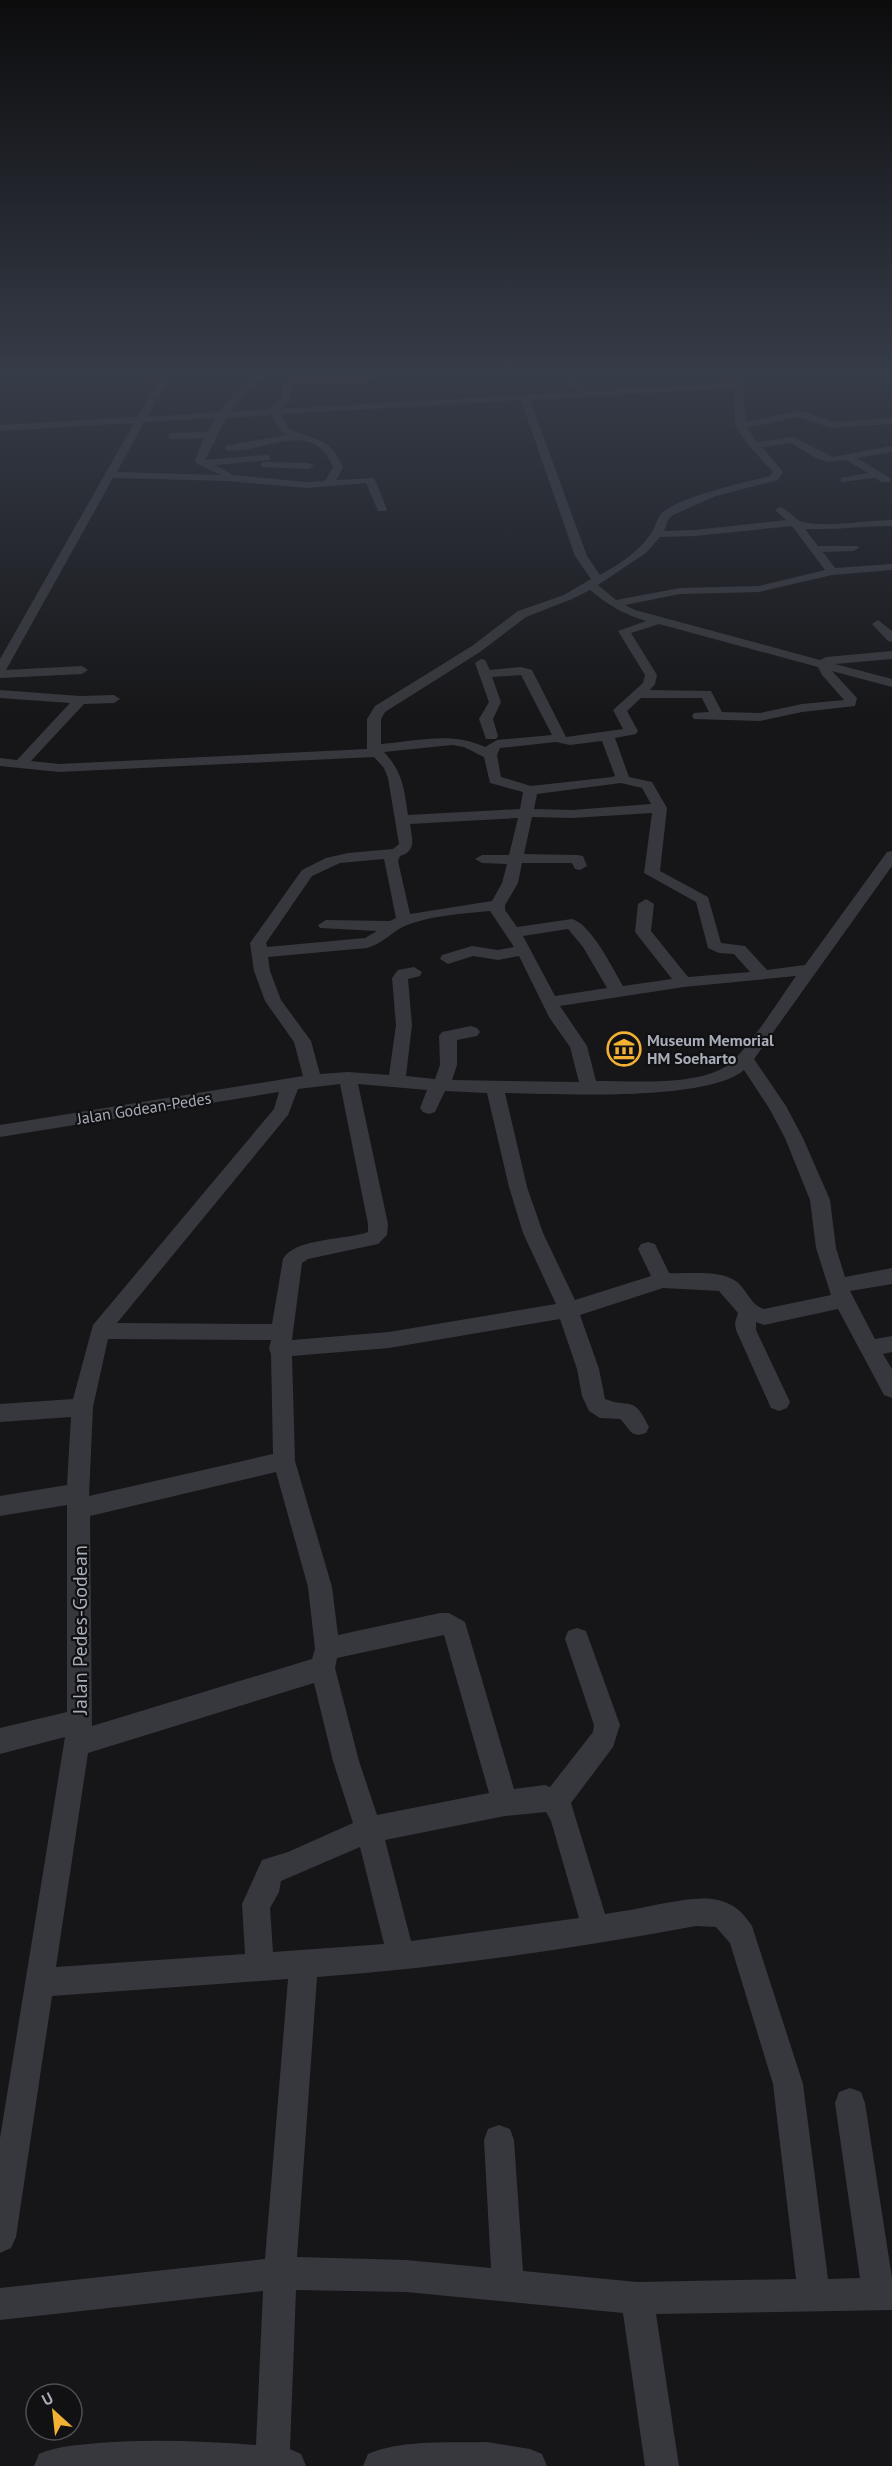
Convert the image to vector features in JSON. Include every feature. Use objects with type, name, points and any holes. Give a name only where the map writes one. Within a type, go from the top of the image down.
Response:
[{"type":"street","points":[[81,670],[0,672],[5,649],[104,487]]},
{"type":"street","points":[[294,487],[306,489],[312,487]]},
{"type":"street","points":[[373,487],[382,509]]},
{"type":"street","points":[[556,487],[581,556],[595,583],[614,604],[631,613],[892,683]]},
{"type":"street","points":[[312,1078],[302,1041],[273,1000],[258,953],[258,943],[307,873],[318,864],[334,859],[393,854],[404,849],[406,844],[395,778],[390,767],[374,751],[375,719],[380,709],[476,650],[522,614],[595,583],[642,551],[657,534],[664,518],[676,509],[712,494],[739,487]]},
{"type":"street","points":[[657,534],[695,533],[791,519],[837,527],[862,523],[892,523]]},
{"type":"street","points":[[791,519],[817,549],[832,572]]},
{"type":"street","points":[[817,549],[853,548]]},
{"type":"street","points":[[614,604],[680,591],[759,589],[832,572],[892,567]]},
{"type":"street","points":[[661,620],[624,631],[651,675],[649,684],[620,710],[631,731],[570,741],[559,738],[497,744],[492,747],[490,755],[495,780],[531,790],[620,779],[650,787],[660,808],[652,856],[652,873],[701,897],[706,908],[714,945],[719,948],[739,949],[763,976]]},
{"type":"street","points":[[878,624],[892,638]]},
{"type":"street","points":[[476,650],[495,702],[486,719],[490,736]]},
{"type":"street","points":[[820,664],[892,655]]},
{"type":"street","points":[[699,716],[760,717],[802,708],[850,703],[851,699],[820,664]]},
{"type":"street","points":[[486,674],[521,671],[528,673],[559,738]]},
{"type":"street","points":[[0,694],[80,700],[114,699]]},
{"type":"street","points":[[637,694],[706,694],[718,717]]},
{"type":"street","points":[[20,765],[80,700]]},
{"type":"street","points":[[607,736],[618,762],[622,777],[620,779]]},
{"type":"street","points":[[0,762],[59,768],[374,751],[452,741],[468,744],[490,755]]},
{"type":"street","points":[[531,790],[510,883],[497,905],[501,918],[524,950],[557,1017],[578,1046],[589,1087]]},
{"type":"street","points":[[401,820],[526,813],[572,814],[660,808]]},
{"type":"street","points":[[393,854],[391,861],[398,923]]},
{"type":"street","name":"Jalan Godean-Pedes","points":[[0,1131],[288,1085],[312,1078],[495,1087],[664,1086],[700,1082],[733,1070],[744,1058],[892,855]]},
{"type":"street","points":[[483,859],[579,859],[580,866]]},
{"type":"street","points":[[646,904],[643,932],[684,982]]},
{"type":"street","points":[[326,925],[398,923],[497,905]]},
{"type":"street","points":[[258,953],[367,943],[398,923]]},
{"type":"street","points":[[511,933],[572,924],[590,945],[618,992]]},
{"type":"street","points":[[448,959],[472,951],[498,955],[524,950]]},
{"type":"street","points":[[550,1002],[684,982],[763,976],[809,969]]},
{"type":"street","points":[[398,1081],[404,1025],[399,978],[404,974],[414,972]]},
{"type":"street","points":[[429,1108],[429,1098],[440,1085],[450,1059],[448,1036],[471,1032]]},
{"type":"street","points":[[744,1058],[777,1106],[794,1138],[820,1200],[826,1248],[840,1293],[892,1389]]},
{"type":"street","points":[[348,1078],[378,1224],[377,1235],[371,1239],[303,1253],[293,1259],[280,1341],[284,1461],[320,1587],[325,1658],[346,1761],[369,1830],[401,1957]]},
{"type":"street","name":"Jalan Pedes-Godean","points":[[0,2237],[8,2126],[40,1982],[79,1732],[79,1501],[82,1407],[100,1331],[186,1223],[282,1111],[289,1090],[288,1085]]},
{"type":"street","points":[[495,1087],[506,1138],[532,1233],[569,1310],[569,1323],[588,1370],[596,1404],[600,1409],[627,1410],[633,1415],[638,1427]]},
{"type":"street","points":[[648,1249],[663,1280]]},
{"type":"street","points":[[100,1331],[280,1341],[389,1340],[569,1310],[663,1280],[719,1283],[728,1286],[749,1312],[764,1317],[892,1276]]},
{"type":"street","points":[[749,1312],[745,1323],[746,1330],[779,1402]]},
{"type":"street","points":[[871,1348],[892,1344]]},
{"type":"street","points":[[0,1413],[82,1407]]},
{"type":"street","points":[[0,1506],[79,1501],[284,1461]]},
{"type":"street","points":[[0,1741],[79,1732],[440,1624],[448,1624],[456,1630],[505,1803]]},
{"type":"street","points":[[555,1802],[604,1738],[607,1725],[577,1639]]},
{"type":"street","points":[[260,1965],[256,1909],[259,1898],[267,1888],[269,1873],[369,1830],[505,1803],[545,1798],[555,1802],[563,1816],[597,1930]]},
{"type":"street","points":[[40,1982],[401,1957],[597,1930],[712,1911],[726,1915],[735,1924],[745,1947],[788,2084],[814,2296]]},
{"type":"street","points":[[51,2466],[95,2459],[135,2457],[238,2460],[281,2465],[280,2273],[304,1962]]},
{"type":"street","points":[[0,2304],[280,2273],[405,2276],[637,2298],[885,2294],[850,2103]]},
{"type":"street","points":[[499,2140],[508,2286]]},
{"type":"street","points":[[637,2298],[662,2466]]},
{"type":"street","points":[[380,2466],[427,2461],[487,2459],[530,2466]]},
{"type":"place","name":"Museum Memorial HM Soeharto","points":[[624,1049]]}]
